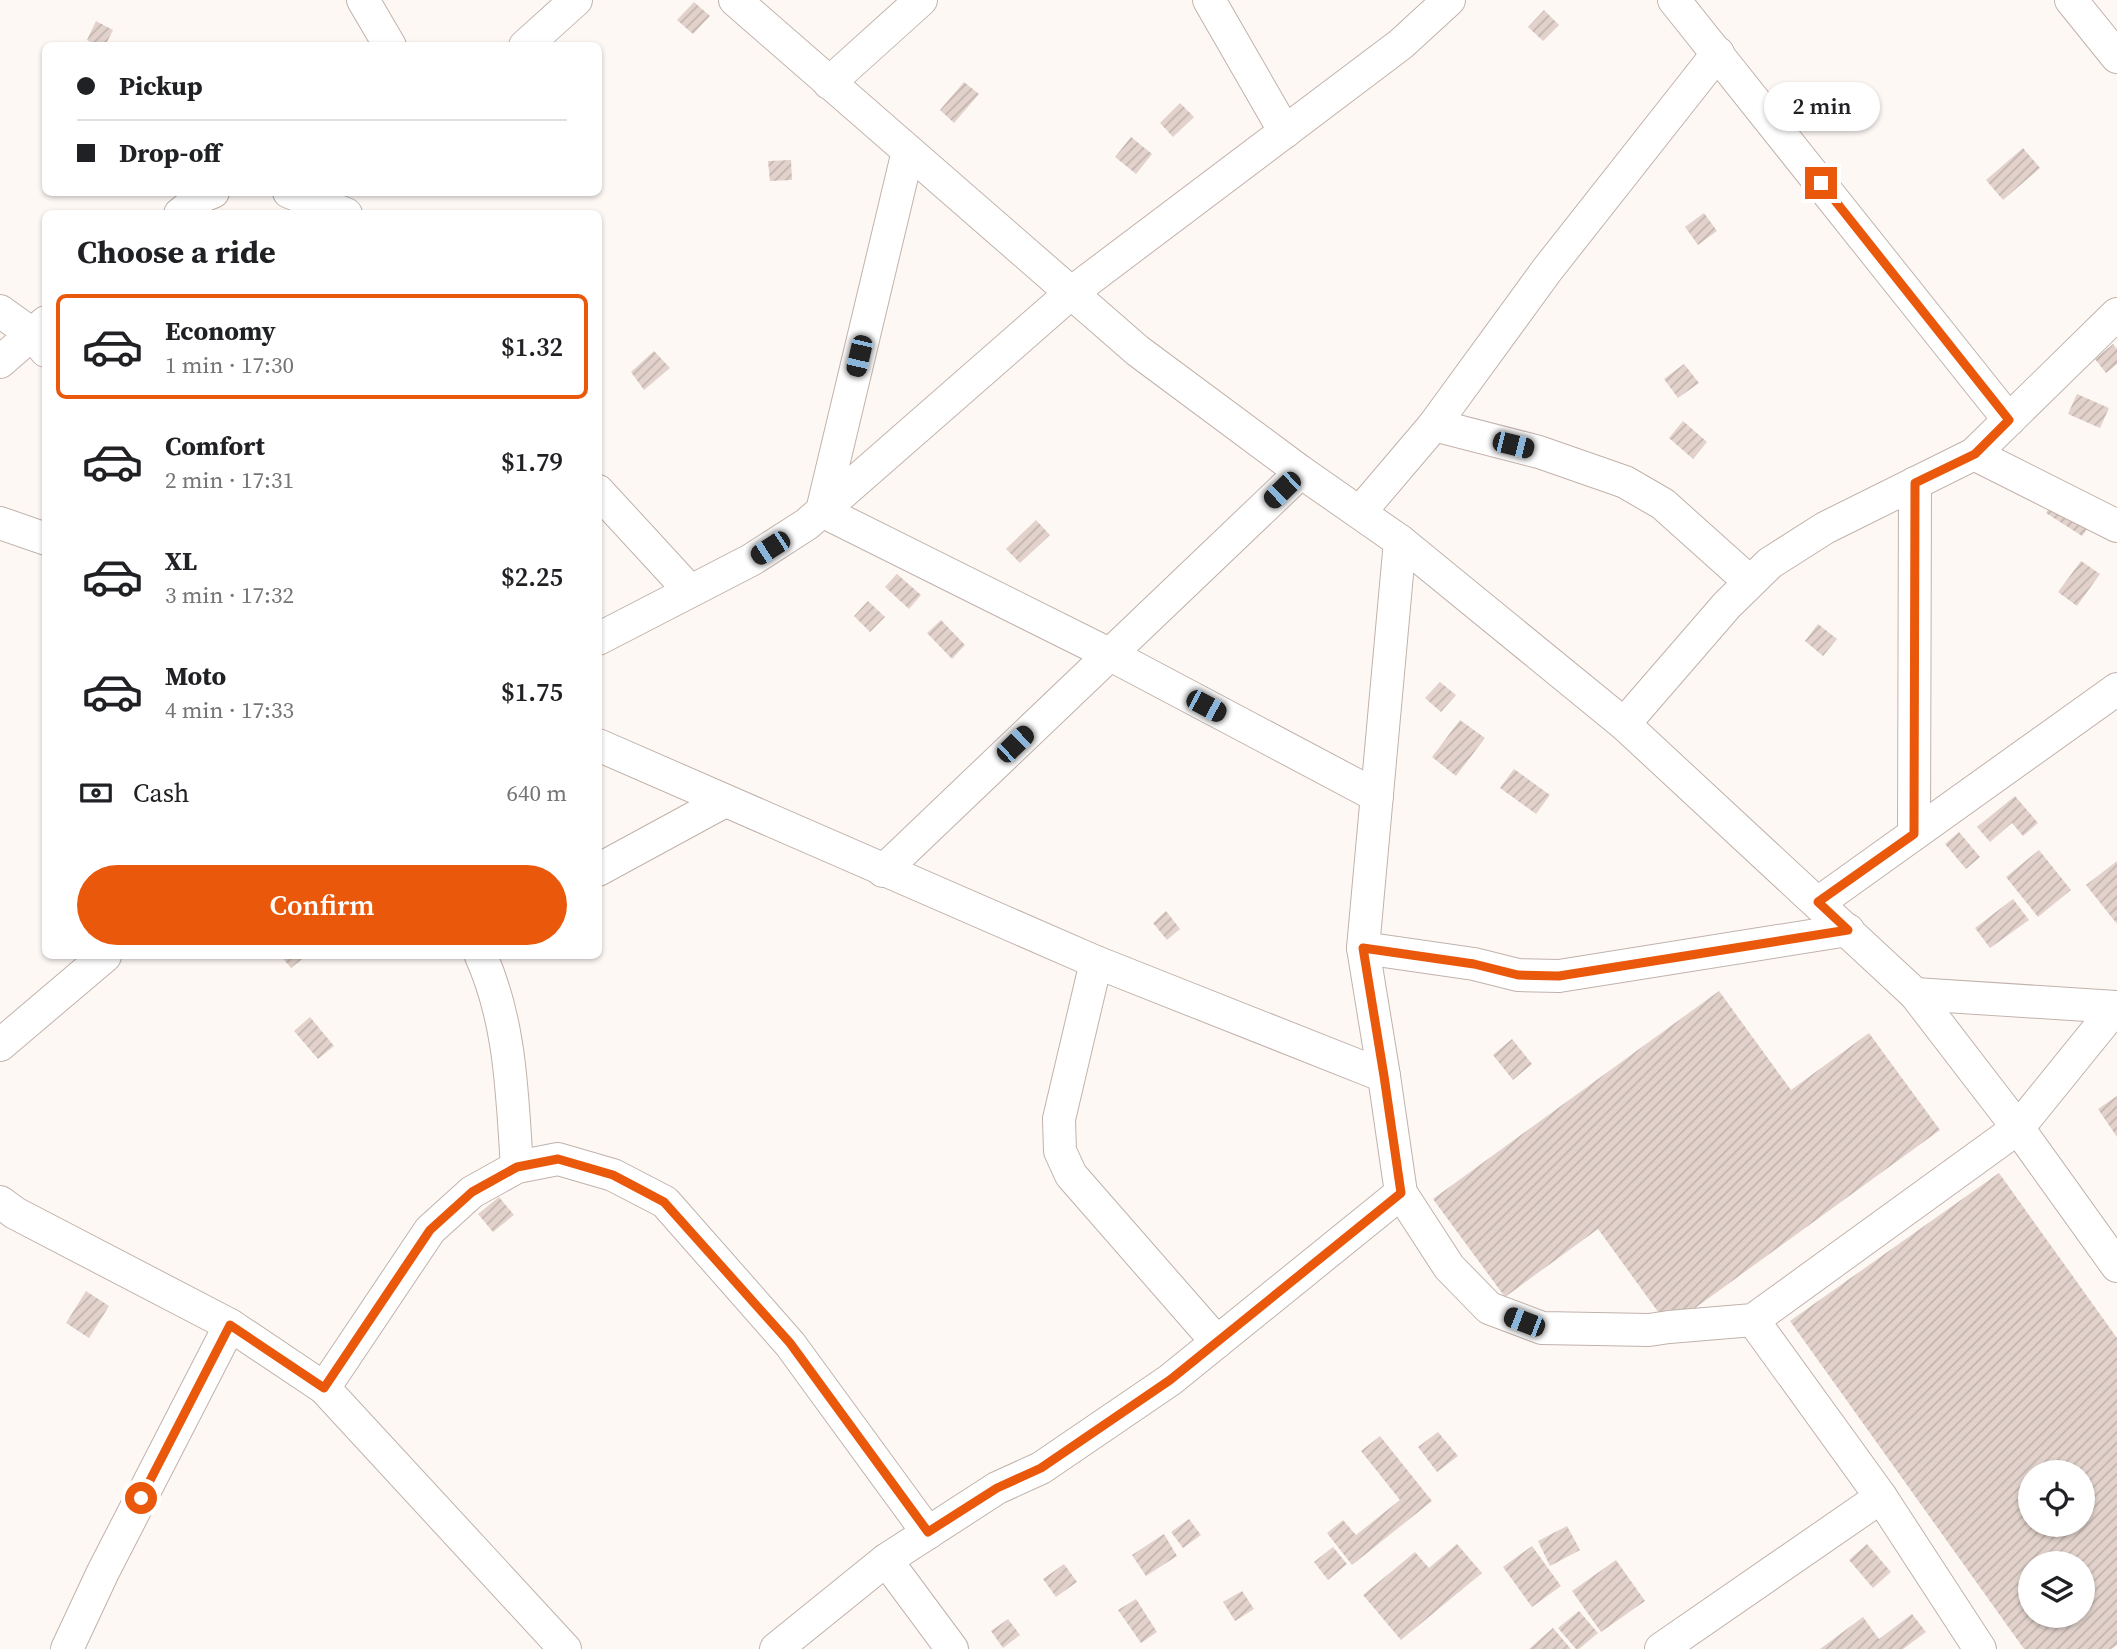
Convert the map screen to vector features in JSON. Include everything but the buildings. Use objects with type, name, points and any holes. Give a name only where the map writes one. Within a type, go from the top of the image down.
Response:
[{"type":"street","points":[[363,0],[388,42]]},
{"type":"street","points":[[529,42],[576,0]]},
{"type":"street","points":[[735,0],[1138,351],[1301,472],[1400,541],[1624,724],[1915,993],[2018,1128],[2117,1266]]},
{"type":"street","points":[[829,82],[921,0]]},
{"type":"street","points":[[1209,0],[1285,132]]},
{"type":"street","points":[[602,637],[751,560],[807,524],[1071,293],[1401,44],[1449,0]]},
{"type":"street","points":[[1674,0],[2009,420]]},
{"type":"street","points":[[2071,0],[2117,57]]},
{"type":"street","points":[[1360,512],[1434,425],[1548,270],[1718,53]]},
{"type":"street","points":[[822,511],[908,151]]},
{"type":"street","points":[[185,210],[203,196]]},
{"type":"street","points":[[307,196],[352,206]]},
{"type":"street","points":[[0,311],[41,336],[0,362]]},
{"type":"street","points":[[1624,724],[1727,605],[1770,563],[1825,528],[1975,454],[2117,314]]},
{"type":"street","points":[[1434,425],[1539,452],[1625,482],[1663,504],[1750,582]]},
{"type":"street","points":[[1975,454],[2117,526]]},
{"type":"street","points":[[883,871],[1301,472]]},
{"type":"street","points":[[1914,834],[1915,483]]},
{"type":"street","points":[[602,495],[690,591]]},
{"type":"street","points":[[822,511],[1109,654],[1377,796]]},
{"type":"street","points":[[0,523],[42,538]]},
{"type":"street","points":[[1400,541],[1363,948],[1401,1193],[1449,1267],[1489,1308],[1542,1328],[1649,1330],[1754,1320],[2018,1128],[2116,1007]]},
{"type":"street","points":[[1818,902],[2117,689]]},
{"type":"street","points":[[602,747],[1096,962],[1384,1076]]},
{"type":"street","points":[[602,868],[725,801]]},
{"type":"street","points":[[1363,948],[1474,964],[1518,975],[1559,976],[1848,930]]},
{"type":"street","points":[[0,1045],[101,959]]},
{"type":"street","points":[[482,959],[495,986],[509,1055],[517,1167]]},
{"type":"street","points":[[1096,962],[1059,1119],[1060,1151],[1071,1175],[1217,1342]]},
{"type":"street","points":[[1915,993],[2116,1007]]},
{"type":"street","points":[[324,1388],[430,1230],[472,1192],[517,1167],[558,1159],[613,1175],[664,1202],[790,1343],[928,1532]]},
{"type":"street","points":[[776,1649],[886,1560],[997,1488],[1041,1468],[1170,1380],[1401,1193]]},
{"type":"street","points":[[0,1202],[15,1213],[230,1325],[324,1388],[565,1649]]},
{"type":"street","points":[[1754,1320],[1881,1497],[1980,1649]]},
{"type":"street","points":[[67,1649],[103,1572],[230,1325]]},
{"type":"street","points":[[1661,1649],[1881,1497]]},
{"type":"street","points":[[886,1560],[952,1649]]},
{"type":"route","points":[[141,1498],[230,1325],[324,1388],[430,1230],[472,1192],[517,1167],[558,1159],[613,1175],[664,1202],[790,1343],[928,1532],[997,1488],[1041,1468],[1170,1380],[1401,1193],[1363,948],[1474,964],[1518,975],[1559,976],[1848,930],[1818,902],[1914,834],[1915,483],[1975,454],[2009,420],[1821,183]]}]
